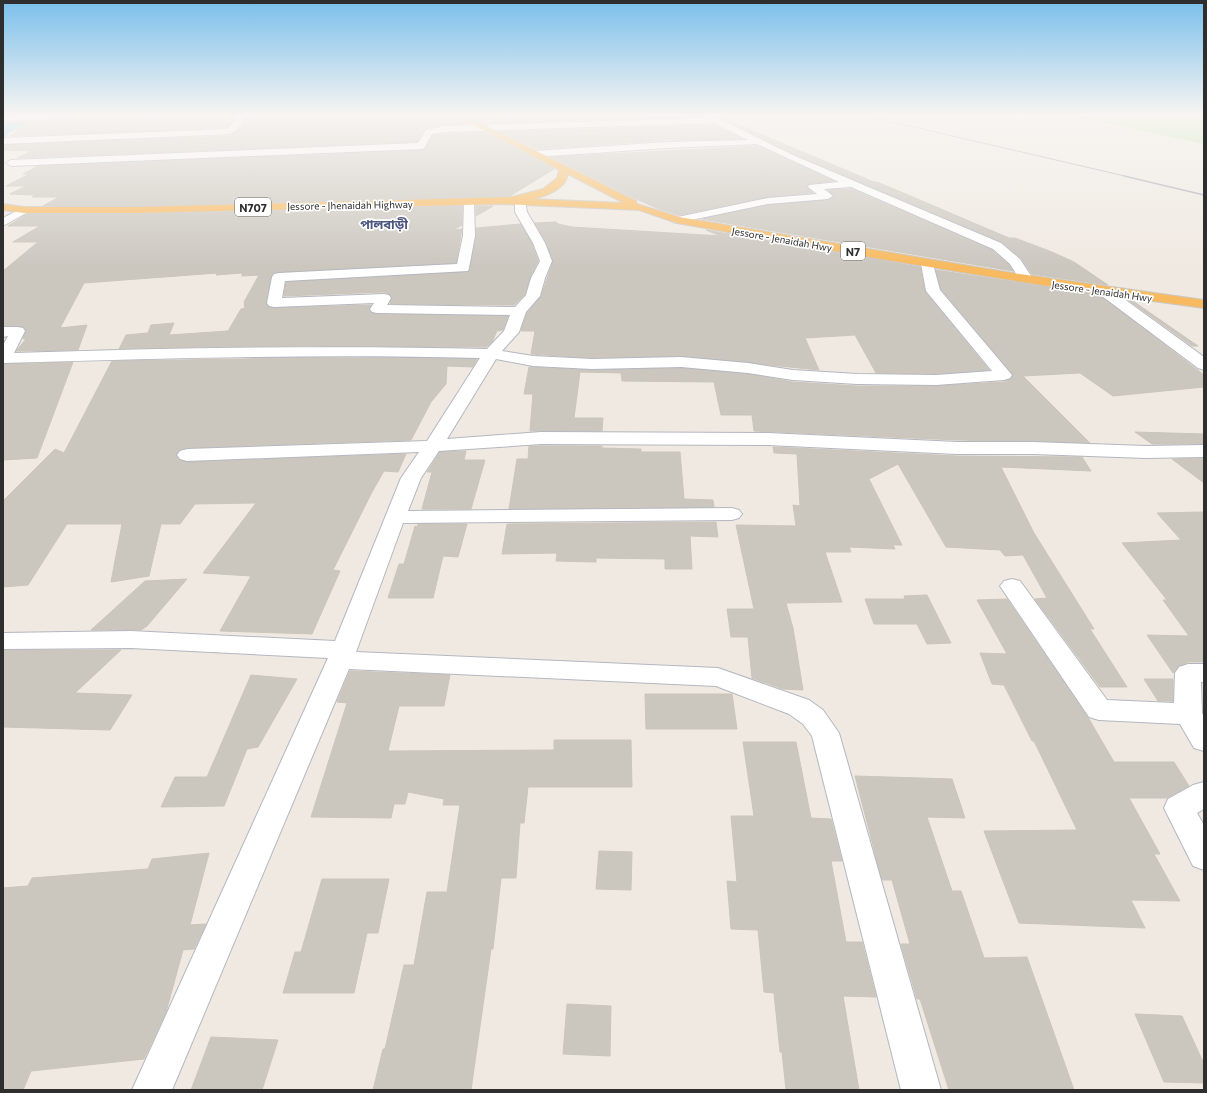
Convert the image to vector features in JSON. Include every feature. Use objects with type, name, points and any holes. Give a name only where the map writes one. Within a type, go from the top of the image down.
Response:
[{"type":"highway","name":"N7","points":[[555,165],[640,207]]},
{"type":"highway","name":"Jessore - Jhenaidah Highway","points":[[3,208],[21,212],[512,201],[540,194],[560,181],[564,170]]},
{"type":"highway","name":"Jessore - Jenaidah Hwy","points":[[512,201],[640,207],[677,220],[927,264],[1107,293],[1204,304]]},
{"type":"street","points":[[809,165],[851,184],[922,212],[997,246],[1015,262],[1026,279]]},
{"type":"street","points":[[677,220],[768,201],[828,196],[813,187],[851,184]]},
{"type":"street","points":[[152,1090],[342,655],[411,478],[491,354],[512,332],[519,311],[533,296],[538,278],[546,261],[539,243],[521,212],[512,201]]},
{"type":"street","points":[[469,202],[469,236],[463,268],[279,277],[274,303],[384,298],[377,308],[519,311]]},
{"type":"street","points":[[3,215],[21,212]]},
{"type":"street","points":[[3,223],[21,212]]},
{"type":"street","points":[[3,332],[18,331],[4,358],[227,352],[414,352],[491,354],[533,361],[578,363],[681,362],[748,368],[793,375],[857,379],[936,380],[1004,375],[933,291],[927,264]]},
{"type":"street","points":[[1107,293],[1204,365]]},
{"type":"street","points":[[187,455],[433,446],[541,438],[768,439],[957,448],[1034,448],[1146,452],[1204,451]]},
{"type":"street","points":[[395,517],[732,514]]},
{"type":"street","points":[[1012,586],[1099,710],[1188,714]]},
{"type":"street","points":[[3,640],[179,640],[342,655],[718,677],[799,707],[813,717],[825,733],[921,1090]]},
{"type":"street","points":[[1204,673],[1188,673],[1188,714],[1204,740]]},
{"type":"street","points":[[1204,794],[1179,808],[1204,856]]},
{"type":"building","points":[[546,165],[554,169],[510,196],[139,206],[43,206],[59,197],[32,197],[36,195],[10,194],[26,186],[6,186],[29,174],[23,174],[38,166]]},
{"type":"building","points":[[568,165],[798,165],[833,181],[809,184],[807,187],[813,193],[768,197],[679,215],[659,209]]},
{"type":"building","points":[[820,165],[834,165],[1009,238],[1015,238],[1052,252],[1074,262],[1108,285],[1032,274],[1021,258],[1002,242]]},
{"type":"building","points":[[851,189],[992,250],[1009,265],[1013,271],[702,219],[768,205],[828,200],[834,196],[828,190]]},
{"type":"building","points":[[462,206],[462,225],[453,230],[462,229],[456,263],[274,273],[271,277],[266,303],[268,307],[274,308],[371,305],[369,310],[372,313],[377,314],[508,316],[503,330],[497,331],[492,342],[486,347],[310,346],[119,349],[126,335],[148,333],[151,325],[174,323],[169,335],[228,331],[241,309],[245,308],[244,302],[259,275],[242,276],[242,273],[216,275],[217,273],[84,283],[60,328],[87,325],[78,350],[16,351],[26,339],[23,339],[26,330],[23,327],[3,326],[3,271],[38,242],[13,242],[40,226],[8,226],[27,214],[139,214]]},
{"type":"building","points":[[476,206],[493,206],[476,216]]},
{"type":"building","points":[[556,222],[558,224],[572,227],[721,236],[706,230],[920,267],[925,292],[989,370],[936,374],[876,373],[855,335],[805,338],[819,370],[681,356],[592,358],[531,354],[535,331],[521,331],[527,313],[541,296],[553,262],[546,242],[535,223]]},
{"type":"building","points":[[521,224],[532,244],[538,261],[530,277],[525,294],[514,305],[390,304],[392,297],[384,292],[284,296],[286,282],[468,272],[476,236],[476,228]]},
{"type":"building","points":[[936,270],[1100,295],[1204,375],[1204,387],[1113,396],[1080,373],[1023,376],[1090,443],[957,440],[754,431],[752,415],[721,415],[714,382],[622,381],[621,373],[580,372],[574,418],[603,418],[602,431],[530,431],[533,394],[524,394],[529,367],[592,370],[681,368],[748,374],[793,382],[857,386],[936,386],[1004,382],[1010,379],[1013,374],[941,289]]},
{"type":"building","points":[[1127,299],[1130,299],[1198,346],[1192,346]]},
{"type":"building","points":[[302,358],[477,359],[473,367],[447,366],[446,384],[431,402],[411,440],[187,448],[180,450],[176,454],[179,460],[187,462],[406,454],[398,472],[384,471],[372,492],[333,570],[340,571],[312,634],[220,631],[251,576],[203,573],[256,503],[195,504],[180,524],[161,524],[149,576],[111,582],[122,524],[67,524],[28,585],[3,587],[3,501],[55,449],[64,453],[112,361]]},
{"type":"building","points":[[73,362],[37,458],[3,460],[3,364]]},
{"type":"building","points":[[1135,432],[1204,434],[1204,444],[1152,444]]},
{"type":"building","points":[[529,446],[602,446],[602,448],[641,449],[641,452],[680,452],[684,499],[713,500],[714,507],[509,509],[517,459],[528,459]]},
{"type":"building","points":[[773,447],[957,456],[1082,457],[1091,471],[1001,467],[1034,533],[1094,629],[1090,629],[1127,687],[1100,687],[1035,599],[1047,598],[1023,555],[1005,556],[1000,550],[946,547],[898,464],[869,479],[902,545],[893,545],[895,549],[849,547],[851,552],[825,552],[842,602],[786,603],[793,628],[803,690],[783,689],[752,678],[748,637],[731,637],[727,609],[754,609],[736,525],[796,526],[793,505],[800,506],[797,454],[774,453]]},
{"type":"building","points":[[466,451],[464,460],[485,460],[471,509],[422,509],[432,472],[427,472],[440,452]]},
{"type":"building","points":[[1204,458],[1204,483],[1172,459]]},
{"type":"building","points":[[1204,512],[1204,662],[1188,662],[1179,666],[1173,673],[1147,635],[1189,636],[1163,600],[1167,600],[1122,543],[1181,540],[1157,513]]},
{"type":"building","points":[[716,522],[718,537],[690,536],[692,569],[665,569],[665,559],[596,558],[596,562],[556,561],[557,553],[502,554],[507,524]]},
{"type":"building","points":[[418,524],[467,524],[458,557],[443,556],[433,598],[388,598],[399,564],[404,564],[415,526],[417,527]]},
{"type":"building","points":[[187,579],[147,626],[141,630],[91,630],[145,581]]},
{"type":"building","points":[[927,595],[951,643],[927,644],[917,624],[874,624],[865,599],[905,599],[904,596]]},
{"type":"building","points":[[1007,599],[1089,719],[1114,762],[1174,762],[1189,786],[1167,798],[1129,798],[1160,854],[1154,854],[1180,901],[1131,900],[1145,928],[1019,923],[984,831],[1077,830],[1034,741],[1032,741],[1004,685],[992,684],[980,653],[1007,654],[977,600]]},
{"type":"building","points":[[3,650],[121,650],[75,693],[132,695],[110,730],[3,727]]},
{"type":"building","points":[[350,671],[450,675],[444,706],[399,706],[388,751],[554,750],[554,740],[631,740],[632,787],[528,787],[524,823],[520,823],[516,878],[501,878],[493,949],[491,949],[471,1090],[373,1090],[383,1049],[385,1049],[404,965],[414,965],[427,892],[447,892],[460,805],[443,805],[444,799],[408,792],[405,804],[394,804],[391,818],[311,817],[347,703],[337,702]]},
{"type":"building","points":[[251,675],[297,679],[258,747],[247,749],[224,806],[161,807],[175,777],[207,777]]},
{"type":"building","points":[[1144,679],[1173,679],[1173,701],[1158,701]]},
{"type":"building","points":[[645,694],[732,694],[737,729],[646,729]]},
{"type":"building","points":[[743,742],[796,742],[811,818],[831,819],[842,861],[831,861],[846,942],[862,942],[876,997],[843,996],[859,1090],[786,1090],[782,1052],[780,1052],[774,993],[764,992],[758,930],[731,929],[727,881],[737,882],[731,816],[754,816]]},
{"type":"building","points":[[855,776],[952,779],[965,818],[927,817],[952,891],[961,891],[984,958],[1027,957],[1074,1090],[949,1090],[920,999],[917,999],[901,944],[910,944],[892,880],[882,880]]},
{"type":"building","points":[[599,851],[632,852],[631,890],[596,889]]},
{"type":"building","points":[[209,853],[190,925],[206,924],[194,949],[183,950],[166,1012],[144,1059],[31,1071],[23,1090],[3,1090],[3,888],[28,886],[32,878],[148,869],[152,859]]},
{"type":"building","points":[[322,879],[389,879],[378,933],[367,933],[354,993],[283,993],[295,952],[301,952]]},
{"type":"building","points":[[567,1004],[611,1006],[610,1056],[563,1054]]},
{"type":"building","points":[[1135,1014],[1182,1016],[1204,1064],[1204,1083],[1164,1082]]},
{"type":"building","points":[[211,1037],[278,1040],[262,1090],[191,1090]]},
{"type":"railway","points":[[1077,165],[1129,177]]},
{"type":"railway","points":[[1124,176],[1204,195]]},
{"type":"district","name":"পালবাড়ী","points":[[384,224]]}]
